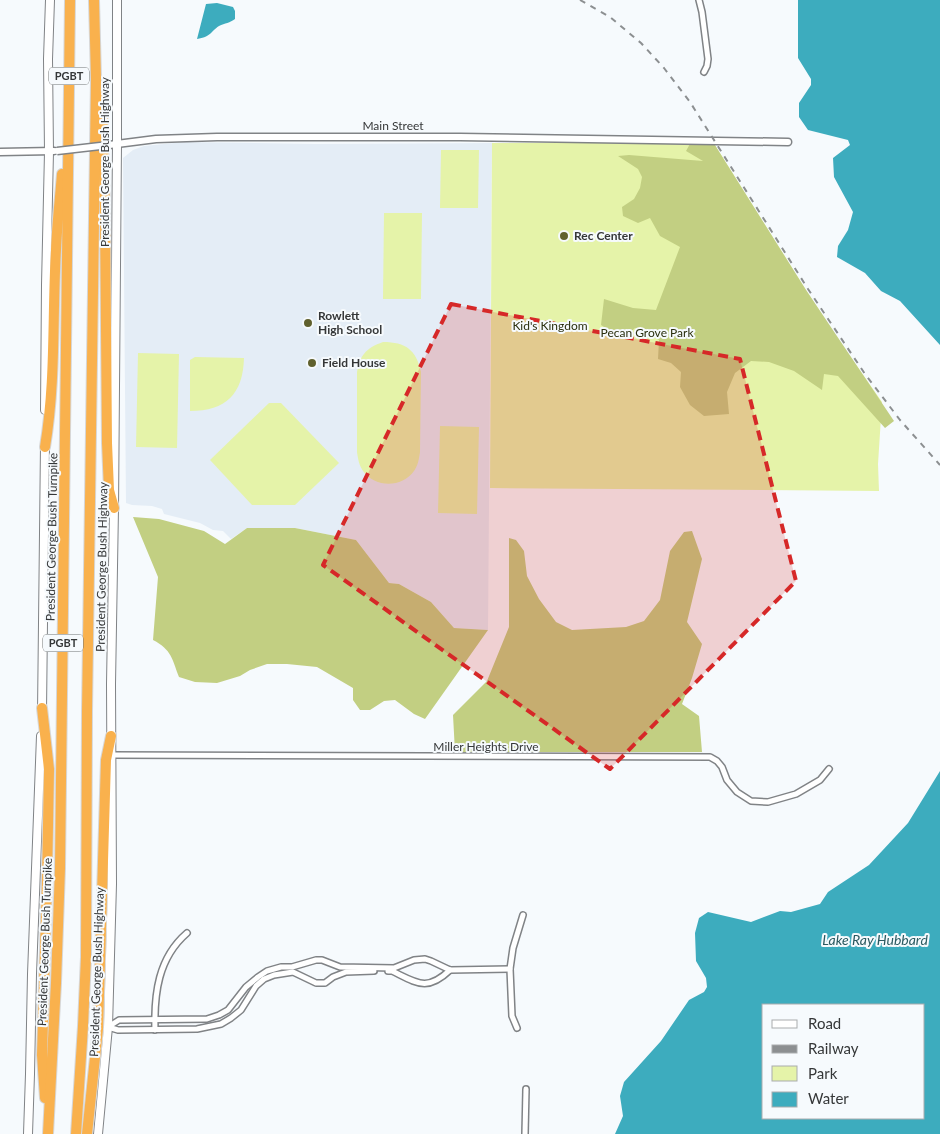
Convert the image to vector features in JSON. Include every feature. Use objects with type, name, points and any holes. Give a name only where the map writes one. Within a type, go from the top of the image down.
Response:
[{"type":"highway","name":"President George Bush Turnpike","points":[[48,1134],[60,858],[70,0]]},
{"type":"highway","name":"PGBT","points":[[76,1134],[86,957],[87,712],[96,79],[94,0]]},
{"type":"highway","points":[[96,79],[102,98],[107,443],[109,490],[114,508]]},
{"type":"highway","points":[[45,447],[50,417],[53,371],[56,250],[63,166],[68,151]]},
{"type":"highway","points":[[42,708],[49,769],[48,872],[42,1055],[48,1134]]},
{"type":"highway","points":[[87,1134],[98,1028],[106,760],[111,736]]},
{"type":"main road","points":[[28,1134],[32,965],[42,708],[46,285],[53,151],[48,59],[50,0]]},
{"type":"main road","name":"President George Bush Highway","points":[[98,1133],[108,1026],[112,884],[113,144],[117,0]]},
{"type":"main road","points":[[29,1118],[32,1134]]},
{"type":"street","points":[[699,0],[708,59],[704,72]]},
{"type":"street","name":"Main Street","points":[[0,152],[53,151],[156,139],[217,137],[460,137],[788,142]]},
{"type":"street","name":"Miller Heights Drive","points":[[112,755],[710,757],[717,760],[722,766],[727,780],[737,792],[751,801],[768,802],[796,794],[820,780],[829,768]]},
{"type":"street","points":[[517,1028],[512,1016],[510,969],[513,948],[523,915]]},
{"type":"street","points":[[155,1030],[156,992],[168,955],[177,941],[187,933]]},
{"type":"street","points":[[108,1026],[119,1020],[207,1019],[219,1016],[228,1010],[246,987],[269,977],[293,972],[320,984],[346,972],[394,968],[414,960],[424,959],[450,970],[510,969]]},
{"type":"street","points":[[108,1026],[118,1030],[155,1030],[198,1029],[221,1024],[241,1010],[258,981],[267,971],[281,967],[292,967],[316,960],[322,960],[340,967],[392,971],[416,983],[426,984],[442,978],[450,970]]},
{"type":"street","points":[[525,1134],[526,1089]]},
{"type":"highlighted area","points":[[451,304],[740,359],[796,581],[610,769],[323,565]]},
{"type":"shaded area","name":"Rowlett High School","points":[[184,142],[315,144],[492,143],[488,630],[454,628],[431,602],[399,584],[389,583],[356,540],[295,528],[247,528],[231,539],[223,531],[213,530],[200,523],[164,514],[162,509],[126,503],[123,158],[133,150],[144,146]]},
{"type":"green space","points":[[691,142],[713,142],[806,290],[894,421],[885,428],[838,376],[824,374],[822,390],[794,371],[769,362],[751,361],[735,373],[727,392],[729,414],[704,416],[690,405],[680,387],[681,372],[671,363],[658,359],[659,340],[635,328],[623,339],[601,325],[604,299],[633,308],[656,310],[680,247],[660,236],[650,218],[638,223],[623,216],[622,207],[634,199],[640,188],[642,177],[638,169],[618,156],[629,155],[703,161],[686,151]]},
{"type":"green space","name":"Pecan Grove Park","points":[[713,142],[806,290],[882,402],[878,464],[879,491],[490,488],[492,143]]},
{"type":"green space","points":[[441,150],[479,150],[478,208],[440,208]]},
{"type":"green space","points":[[384,213],[422,213],[421,299],[383,299]]},
{"type":"green space","points":[[383,342],[391,342],[409,349],[416,358],[421,372],[420,452],[418,462],[409,477],[403,481],[388,484],[374,481],[368,477],[358,460],[357,452],[358,366],[368,350]]},
{"type":"green space","points":[[138,353],[179,354],[177,448],[136,447]]},
{"type":"green space","points":[[195,357],[244,358],[243,371],[236,391],[223,404],[213,408],[190,411],[190,360]]},
{"type":"green space","points":[[269,403],[281,403],[339,463],[295,505],[252,505],[210,460]]},
{"type":"green space","points":[[440,426],[479,427],[477,514],[438,513]]},
{"type":"green space","points":[[133,517],[159,519],[204,531],[225,544],[247,528],[295,528],[356,540],[389,583],[399,584],[431,602],[454,628],[488,630],[425,719],[414,714],[395,700],[384,701],[370,710],[360,710],[353,700],[353,688],[317,667],[267,664],[240,676],[217,683],[195,682],[179,677],[168,651],[153,640],[158,577]]},
{"type":"green space","points":[[692,531],[702,559],[687,622],[702,644],[682,704],[699,716],[702,752],[455,752],[453,715],[487,681],[509,627],[509,538],[516,540],[524,551],[527,576],[539,599],[556,622],[572,630],[626,627],[644,621],[660,600],[670,551],[684,532]]},
{"type":"water","points":[[798,0],[940,0],[940,345],[900,301],[881,291],[865,273],[837,257],[838,246],[848,230],[853,212],[834,177],[833,158],[850,145],[848,140],[808,130],[799,117],[799,103],[811,85],[811,79],[798,58]]},
{"type":"water","points":[[217,3],[233,7],[235,19],[219,26],[208,36],[197,39],[206,4]]},
{"type":"water","name":"Lake Ray Hubbard","points":[[940,771],[940,1134],[615,1134],[623,1116],[620,1096],[624,1082],[661,1041],[689,1000],[704,992],[707,987],[706,978],[696,961],[695,933],[699,918],[708,912],[751,922],[780,911],[791,912],[820,904],[828,892],[869,865],[908,823]]},
{"type":"railway","points":[[580,0],[610,17],[641,43],[664,68],[690,102],[808,289],[865,374],[900,420],[940,465]]},
{"type":"place","name":"Rec Center","points":[[564,236]]},
{"type":"place","name":"Rowlett High School","points":[[308,323]]},
{"type":"place","name":"Field House","points":[[312,363]]},
{"type":"park label","name":"Kid's Kingdom","points":[[550,326]]}]
